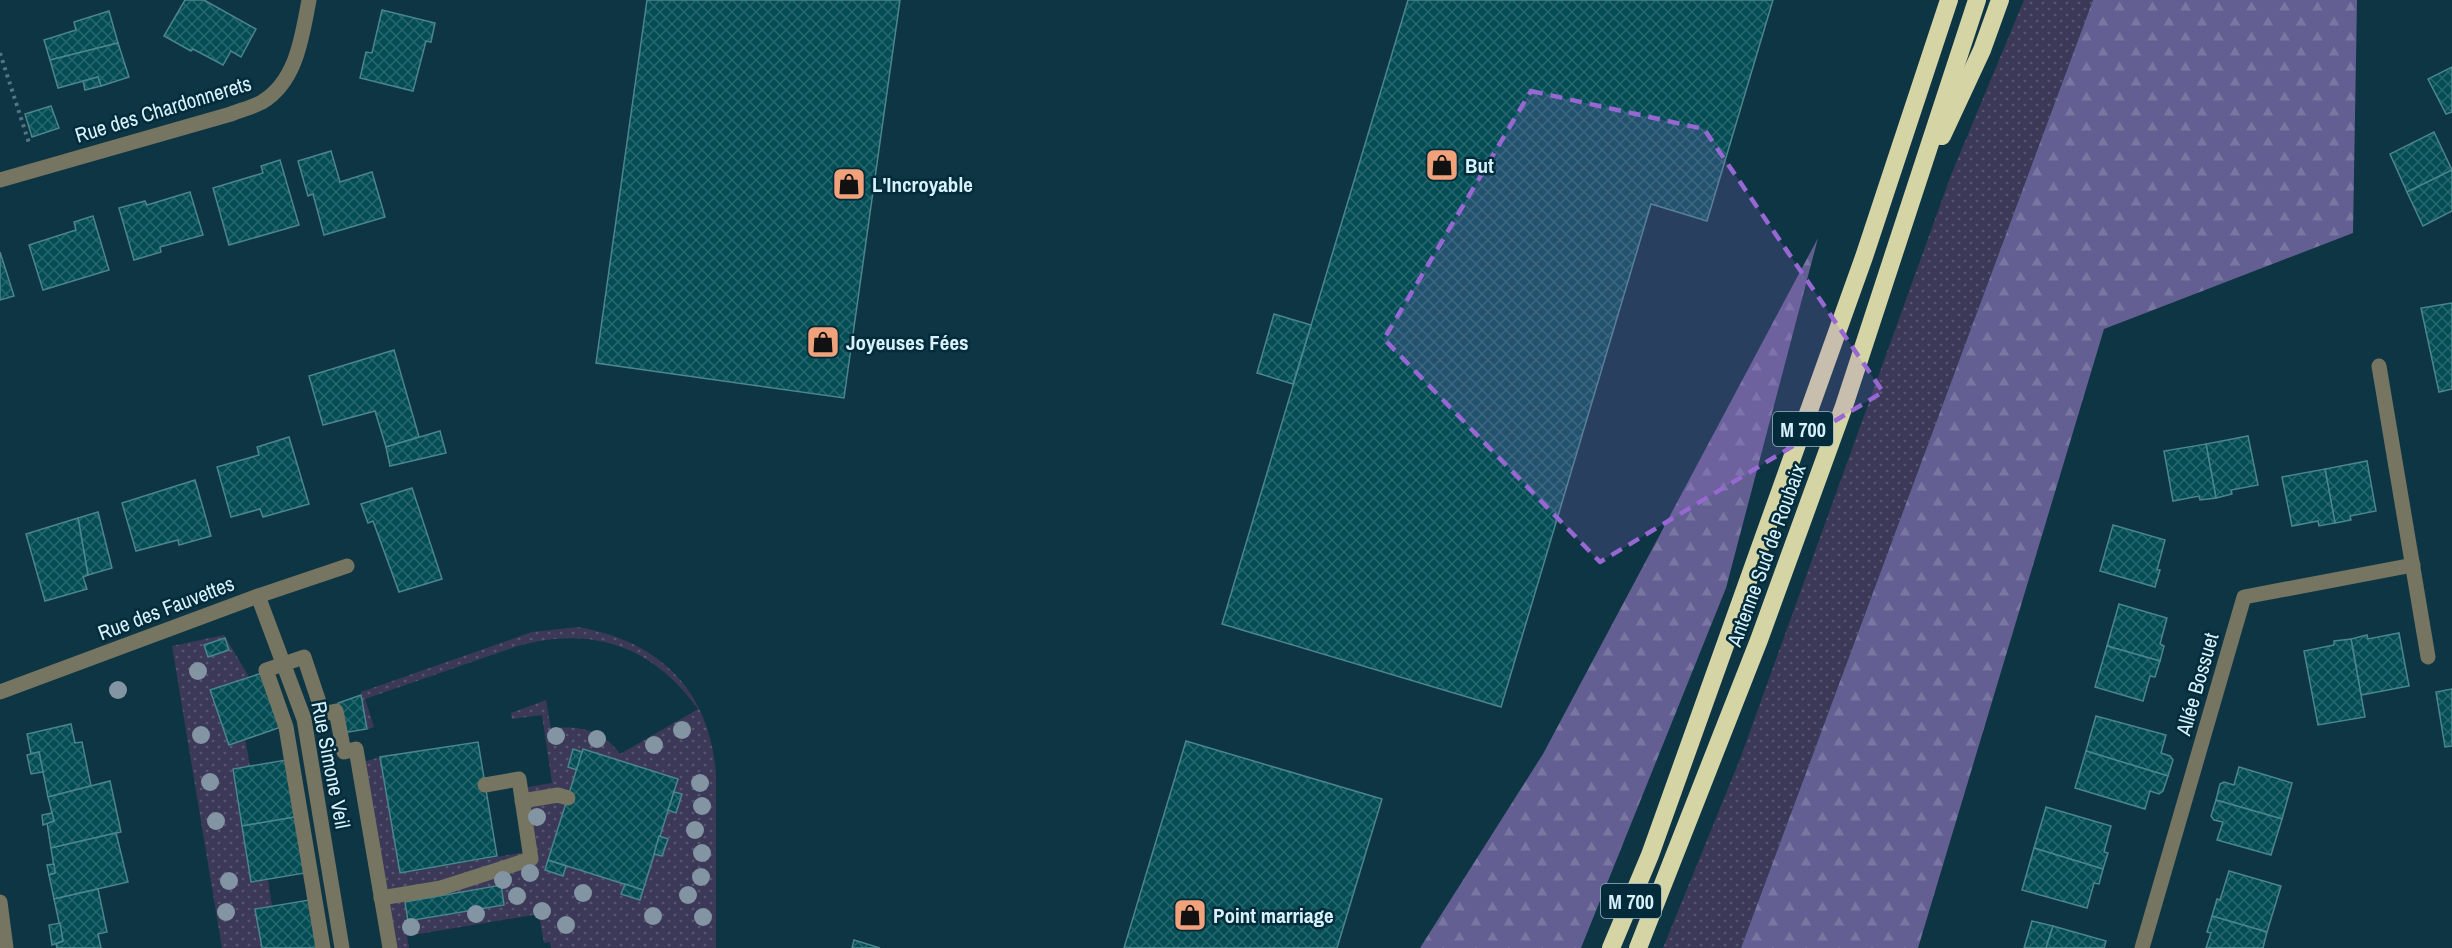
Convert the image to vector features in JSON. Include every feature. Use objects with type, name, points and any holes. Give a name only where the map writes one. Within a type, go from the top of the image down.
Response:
[{"type":"highway","name":"Antenne Sud de Roubaix","points":[[1611,948],[1650,855],[1856,280],[1949,0]]},
{"type":"highway","name":"Antenne Sud de Roubaix","points":[[1638,948],[1759,640],[1844,406],[1977,0]]},
{"type":"highway","points":[[1910,203],[1982,50],[2000,0]]},
{"type":"street","name":"Rue des Chardonnerets","points":[[0,180],[231,114],[262,102],[283,82],[298,53],[309,0]]},
{"type":"street","points":[[2379,366],[2428,657]]},
{"type":"street","name":"Allée Bossuet","points":[[2142,948],[2244,597],[2413,565]]},
{"type":"street","name":"Rue des Fauvettes","points":[[0,692],[258,596],[347,566]]},
{"type":"street","name":"Rue Simone Veil","points":[[258,596],[304,719],[342,948]]},
{"type":"street","points":[[322,948],[286,727],[266,670],[304,657],[323,714],[336,711],[344,752],[356,750],[390,948]]},
{"type":"street","points":[[381,898],[441,888],[531,859],[519,779],[485,785]]},
{"type":"street","points":[[522,801],[558,795],[568,798]]},
{"type":"street","points":[[0,902],[6,948]]},
{"type":"path","points":[[0,53],[37,169]]},
{"type":"highlighted area","points":[[1531,91],[1704,129],[1883,392],[1600,562],[1384,339]]},
{"type":"shaded area","points":[[2024,0],[2093,0],[1741,948],[1663,948],[1740,759],[1951,175]]},
{"type":"shaded area","points":[[578,627],[607,634],[633,644],[656,658],[675,674],[691,694],[703,718],[712,744],[716,774],[716,948],[551,948],[550,942],[544,943],[539,914],[407,936],[409,948],[394,948],[363,762],[380,757],[400,873],[526,852],[516,789],[552,783],[542,715],[512,719],[511,713],[546,700],[551,729],[571,728],[590,731],[614,746],[620,754],[698,709],[680,687],[641,656],[619,646],[596,640],[571,638],[545,640],[518,646],[365,699],[374,727],[367,729],[361,692],[532,632]]},
{"type":"shaded area","points":[[224,635],[249,677],[211,690],[245,739],[250,766],[233,769],[251,882],[268,880],[272,906],[256,909],[262,948],[222,948],[172,646]]},
{"type":"green space","points":[[2093,0],[2357,0],[2353,233],[2104,329],[1918,948],[1741,948]]},
{"type":"green space","points":[[1818,238],[1726,588],[1581,948],[1420,948],[1543,754]]},
{"type":"building","points":[[185,0],[204,0],[256,29],[241,57],[231,51],[223,65],[164,36]]},
{"type":"building","points":[[647,0],[900,0],[844,398],[596,363]]},
{"type":"building","points":[[1408,0],[1773,0],[1707,221],[1651,204],[1501,707],[1222,624]]},
{"type":"building","points":[[382,10],[435,23],[431,42],[426,41],[413,91],[360,78],[366,52],[372,53]]},
{"type":"building","points":[[109,11],[118,43],[50,60],[44,40],[76,30],[74,22]]},
{"type":"building","points":[[118,43],[129,77],[101,86],[98,77],[58,88],[50,60]]},
{"type":"building","points":[[2452,67],[2452,112],[2446,114],[2428,79]]},
{"type":"building","points":[[98,77],[101,86],[85,90],[83,81]]},
{"type":"building","points":[[51,106],[59,128],[32,137],[25,114]]},
{"type":"building","points":[[2434,132],[2452,170],[2407,192],[2390,154]]},
{"type":"building","points":[[331,151],[340,182],[372,172],[385,217],[324,235],[313,194],[308,196],[298,161]]},
{"type":"building","points":[[280,160],[299,225],[229,245],[213,188],[263,173],[261,166]]},
{"type":"building","points":[[2452,170],[2452,211],[2423,226],[2407,192]]},
{"type":"building","points":[[190,192],[203,235],[160,247],[161,252],[134,260],[119,208],[145,201],[147,205]]},
{"type":"building","points":[[93,216],[109,270],[43,290],[29,245],[76,230],[74,222]]},
{"type":"building","points":[[0,252],[14,296],[0,300]]},
{"type":"building","points":[[2452,303],[2452,389],[2439,392],[2421,308]]},
{"type":"building","points":[[1274,314],[1311,325],[1293,384],[1257,373]]},
{"type":"building","points":[[394,350],[419,437],[386,447],[375,411],[323,425],[309,376]]},
{"type":"building","points":[[440,431],[446,453],[390,466],[386,447]]},
{"type":"building","points":[[2248,436],[2258,485],[2231,490],[2232,494],[2216,498],[2206,444]]},
{"type":"building","points":[[289,437],[309,504],[263,517],[260,509],[231,517],[217,467],[259,455],[257,447]]},
{"type":"building","points":[[2206,444],[2216,498],[2200,500],[2199,496],[2173,501],[2164,451]]},
{"type":"building","points":[[2367,461],[2376,511],[2350,516],[2351,520],[2335,523],[2325,469]]},
{"type":"building","points":[[2325,469],[2335,523],[2319,526],[2318,521],[2292,526],[2282,477]]},
{"type":"building","points":[[195,480],[211,536],[179,545],[178,540],[136,551],[122,503]]},
{"type":"building","points":[[412,488],[442,579],[399,592],[373,521],[368,523],[361,504]]},
{"type":"building","points":[[98,512],[112,568],[88,575],[78,518]]},
{"type":"building","points":[[78,518],[88,575],[83,577],[87,589],[45,601],[26,534]]},
{"type":"building","points":[[2113,525],[2165,540],[2155,587],[2100,571]]},
{"type":"building","points":[[2119,604],[2167,618],[2160,644],[2164,646],[2160,661],[2107,646]]},
{"type":"building","points":[[2399,633],[2409,686],[2361,695],[2351,639],[2367,635],[2368,639]]},
{"type":"building","points":[[225,638],[229,650],[208,657],[204,645]]},
{"type":"building","points":[[2351,639],[2365,717],[2318,725],[2304,651],[2334,645],[2334,641]]},
{"type":"building","points":[[2107,646],[2160,661],[2155,677],[2150,676],[2143,701],[2095,687]]},
{"type":"building","points":[[262,673],[281,727],[229,745],[210,690]]},
{"type":"building","points":[[2452,689],[2452,746],[2445,747],[2436,692]]},
{"type":"building","points":[[361,695],[367,729],[343,733],[338,703]]},
{"type":"building","points":[[2096,716],[2166,735],[2161,753],[2170,756],[2173,760],[2168,776],[2086,751]]},
{"type":"building","points":[[71,724],[75,743],[82,742],[91,786],[48,797],[39,752],[31,754],[27,734]]},
{"type":"building","points":[[1186,741],[1382,799],[1337,948],[1124,948]]},
{"type":"building","points":[[478,742],[497,856],[400,873],[380,757]]},
{"type":"building","points":[[573,749],[582,752],[577,770],[568,767]]},
{"type":"building","points":[[583,749],[678,779],[643,890],[548,860]]},
{"type":"building","points":[[2086,751],[2168,776],[2163,791],[2159,794],[2150,791],[2145,809],[2075,788]]},
{"type":"building","points":[[39,752],[43,772],[31,774],[27,755]]},
{"type":"building","points":[[286,760],[295,817],[242,826],[233,769]]},
{"type":"building","points":[[2239,767],[2292,783],[2282,819],[2216,800],[2220,784],[2224,782],[2234,785]]},
{"type":"building","points":[[110,781],[121,832],[51,848],[47,823],[54,821],[48,797]]},
{"type":"building","points":[[674,792],[682,794],[676,813],[668,810]]},
{"type":"building","points":[[2216,800],[2282,819],[2271,855],[2217,840],[2223,822],[2214,820],[2211,816]]},
{"type":"building","points":[[2046,807],[2111,826],[2104,852],[2108,853],[2103,869],[2034,848]]},
{"type":"building","points":[[52,813],[54,821],[43,825],[42,815]]},
{"type":"building","points":[[295,817],[305,873],[251,882],[242,826]]},
{"type":"building","points":[[116,833],[128,882],[54,899],[49,875],[55,873],[51,848]]},
{"type":"building","points":[[659,836],[668,839],[662,856],[654,854]]},
{"type":"building","points":[[2034,848],[2103,869],[2099,884],[2094,883],[2087,908],[2022,890]]},
{"type":"building","points":[[548,860],[566,866],[563,876],[545,870]]},
{"type":"building","points":[[54,864],[55,873],[49,875],[47,865]]},
{"type":"building","points":[[2229,871],[2281,886],[2267,932],[2212,916],[2217,899],[2220,900]]},
{"type":"building","points":[[625,884],[643,890],[640,900],[621,894]]},
{"type":"building","points":[[501,885],[504,905],[408,921],[405,902]]},
{"type":"building","points":[[98,889],[107,932],[98,934],[101,948],[57,948],[56,944],[63,941],[54,899]]},
{"type":"building","points":[[309,900],[318,948],[262,948],[255,909]]},
{"type":"building","points":[[2212,916],[2267,932],[2263,948],[2206,948],[2211,933],[2207,932]]},
{"type":"building","points":[[2032,921],[2053,926],[2046,948],[2024,948]]},
{"type":"building","points":[[60,923],[63,941],[52,945],[49,925]]},
{"type":"building","points":[[2053,926],[2106,941],[2104,948],[2046,948]]},
{"type":"building","points":[[854,940],[880,948],[852,948]]},
{"type":"place","name":"But","points":[[1442,165]]},
{"type":"place","name":"L'Incroyable","points":[[849,184]]},
{"type":"place","name":"Joyeuses Fées","points":[[823,342]]},
{"type":"place","name":"Point marriage","points":[[1190,915]]}]
